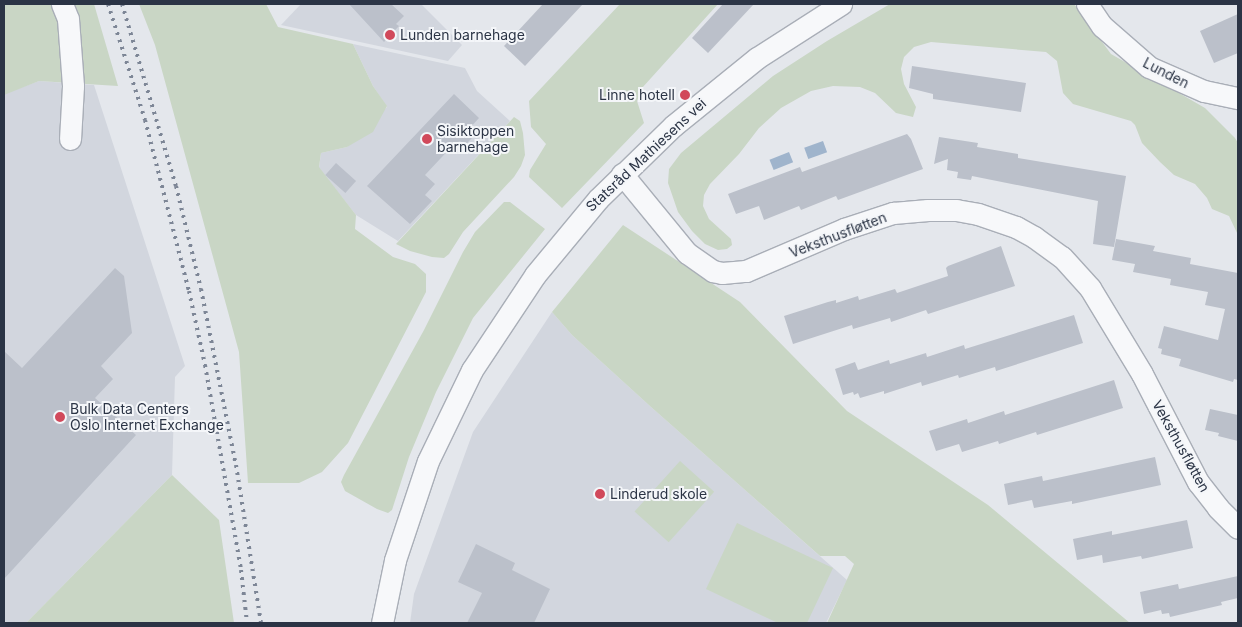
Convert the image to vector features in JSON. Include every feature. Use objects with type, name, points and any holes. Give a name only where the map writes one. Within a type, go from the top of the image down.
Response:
[{"type":"street","points":[[62,4],[68,19],[73,86],[70,139]]},
{"type":"street","name":"Statsråd Mathiesens vei","points":[[382,623],[395,560],[428,462],[457,397],[494,335],[535,275],[576,223],[622,174],[673,126],[734,76],[795,32],[842,4]]},
{"type":"street","name":"Lunden","points":[[1087,4],[1102,26],[1149,67],[1204,91],[1238,98]]},
{"type":"street","name":"Veksthusfløtten","points":[[622,174],[687,253],[713,271],[722,273],[746,271],[844,229],[894,213],[928,210],[964,212],[997,220],[1034,237],[1062,256],[1090,288],[1142,374],[1198,482],[1218,508],[1238,528]]},
{"type":"shaded area","name":"Lunden barnehage","points":[[301,4],[421,4],[462,45],[448,61],[281,25]]},
{"type":"shaded area","name":"Sisiktoppen barnehage","points":[[353,44],[465,68],[477,91],[510,121],[398,241],[356,215],[319,168],[321,153],[347,147],[387,107],[373,86]]},
{"type":"shaded area","points":[[39,81],[94,85],[185,366],[175,377],[172,475],[26,623],[4,623],[4,94]]},
{"type":"shaded area","name":"Linderud skole","points":[[552,312],[572,335],[651,407],[847,580],[826,623],[410,623],[414,594],[473,432]]},
{"type":"green space","points":[[4,4],[94,4],[118,86],[39,81],[4,95]]},
{"type":"green space","points":[[139,4],[266,4],[278,27],[353,44],[373,86],[387,106],[373,132],[347,147],[321,153],[319,167],[356,215],[355,229],[393,257],[415,264],[426,274],[426,292],[348,443],[322,472],[299,483],[248,483],[239,352],[155,45]]},
{"type":"green space","points":[[620,4],[718,4],[642,88],[637,101],[644,123],[562,208],[529,177],[530,170],[546,144],[531,127],[529,101]]},
{"type":"green space","points":[[890,4],[1074,4],[1111,54],[1205,108],[1235,138],[1238,143],[1238,235],[1229,216],[1212,209],[1207,198],[1195,184],[1174,175],[1142,143],[1135,125],[1131,121],[1073,104],[1063,93],[1057,61],[1046,52],[931,42],[914,47],[904,57],[901,69],[904,84],[916,107],[913,117],[896,113],[875,93],[860,87],[833,86],[811,91],[781,108],[759,128],[739,154],[710,184],[704,195],[703,206],[709,219],[731,239],[732,245],[727,249],[718,250],[705,244],[692,231],[678,212],[668,183],[669,169],[681,153],[773,76],[827,41]]},
{"type":"green space","points":[[514,117],[520,121],[523,133],[525,155],[521,166],[514,177],[463,232],[449,254],[444,258],[432,257],[410,251],[396,244]]},
{"type":"green space","points":[[504,202],[510,202],[545,229],[473,318],[436,392],[409,457],[392,510],[388,513],[377,509],[345,491],[341,482],[424,330],[463,252],[475,232]]},
{"type":"green space","points":[[623,225],[740,302],[847,411],[988,505],[1130,623],[827,623],[854,564],[845,556],[820,556],[651,407],[572,335],[552,312]]},
{"type":"green space","points":[[680,461],[714,492],[669,542],[634,512]]},
{"type":"green space","points":[[172,475],[219,520],[234,623],[26,623]]},
{"type":"green space","points":[[737,523],[833,568],[807,623],[778,623],[706,589]]},
{"type":"water","points":[[823,141],[827,152],[808,159],[804,148]]},
{"type":"water","points":[[789,152],[793,162],[774,170],[770,160]]},
{"type":"building","points":[[349,4],[391,4],[404,16],[396,24],[399,26],[384,42]]},
{"type":"building","points":[[543,4],[583,4],[525,66],[504,46]]},
{"type":"building","points":[[723,4],[754,4],[708,53],[692,38]]},
{"type":"building","points":[[1238,14],[1238,53],[1214,63],[1200,31]]},
{"type":"building","points":[[912,66],[1026,83],[1021,112],[933,99],[933,94],[909,88]]},
{"type":"building","points":[[454,94],[479,118],[468,130],[474,136],[462,148],[456,142],[425,175],[435,184],[425,195],[432,201],[410,224],[367,186]]},
{"type":"building","points":[[907,134],[911,139],[923,169],[838,200],[836,196],[801,210],[799,206],[764,220],[759,206],[736,214],[728,194],[800,167],[802,172]]},
{"type":"building","points":[[939,137],[978,143],[977,147],[1018,154],[1018,158],[1126,176],[1114,247],[1093,244],[1098,201],[972,176],[971,180],[957,178],[958,172],[947,170],[948,159],[934,164]]},
{"type":"building","points":[[336,163],[356,181],[345,193],[325,175]]},
{"type":"building","points":[[1116,239],[1155,246],[1153,251],[1191,258],[1190,264],[1238,273],[1238,380],[1234,379],[1233,382],[1179,366],[1181,359],[1161,354],[1162,349],[1158,348],[1164,326],[1218,340],[1225,309],[1205,305],[1208,292],[1170,285],[1171,279],[1133,272],[1135,264],[1112,260]]},
{"type":"building","points":[[1001,246],[1015,286],[928,314],[926,310],[891,322],[890,318],[853,329],[852,325],[793,344],[784,316],[836,300],[836,303],[858,296],[859,300],[895,289],[897,293],[948,276],[946,268],[948,266]]},
{"type":"building","name":"Bulk Data Centers Oslo Internet Exchange","points":[[115,268],[124,276],[132,333],[101,366],[113,379],[95,398],[136,435],[4,579],[4,351],[22,368]]},
{"type":"building","points":[[1074,315],[1083,343],[996,371],[995,367],[959,378],[958,375],[922,386],[921,382],[884,394],[884,391],[860,398],[858,393],[854,395],[853,392],[843,395],[835,369],[855,362],[858,370],[889,360],[890,364],[926,353],[927,357],[964,345],[965,349]]},
{"type":"building","points":[[1114,380],[1123,408],[1037,435],[1036,432],[999,444],[998,441],[962,452],[959,444],[936,451],[929,431],[967,419],[968,423],[1004,411],[1005,415]]},
{"type":"building","points":[[1210,409],[1238,415],[1238,441],[1218,436],[1219,433],[1205,430]]},
{"type":"building","points":[[1155,457],[1161,485],[1072,504],[1072,501],[1034,508],[1032,500],[1008,505],[1004,484],[1042,476],[1043,481]]},
{"type":"building","points":[[1187,520],[1193,548],[1142,559],[1141,556],[1103,563],[1102,555],[1077,560],[1073,539],[1112,531],[1112,535]]},
{"type":"building","points":[[476,544],[515,563],[512,570],[550,589],[534,623],[467,623],[482,593],[458,582]]},
{"type":"building","points":[[1238,576],[1238,598],[1221,602],[1222,605],[1170,617],[1169,613],[1162,614],[1161,610],[1144,614],[1140,592],[1178,584],[1179,589]]},
{"type":"railway","points":[[108,4],[145,120],[189,291],[205,365],[241,570],[247,623]]},
{"type":"railway","points":[[122,4],[176,186],[201,289],[236,465],[261,623]]},
{"type":"place","name":"Lunden barnehage","points":[[390,35]]},
{"type":"place","name":"Linne hotell","points":[[685,95]]},
{"type":"place","name":"Sisiktoppen barnehage","points":[[427,139]]},
{"type":"place","name":"Bulk Data Centers Oslo Internet Exchange","points":[[60,417]]},
{"type":"place","name":"Linderud skole","points":[[600,494]]}]
